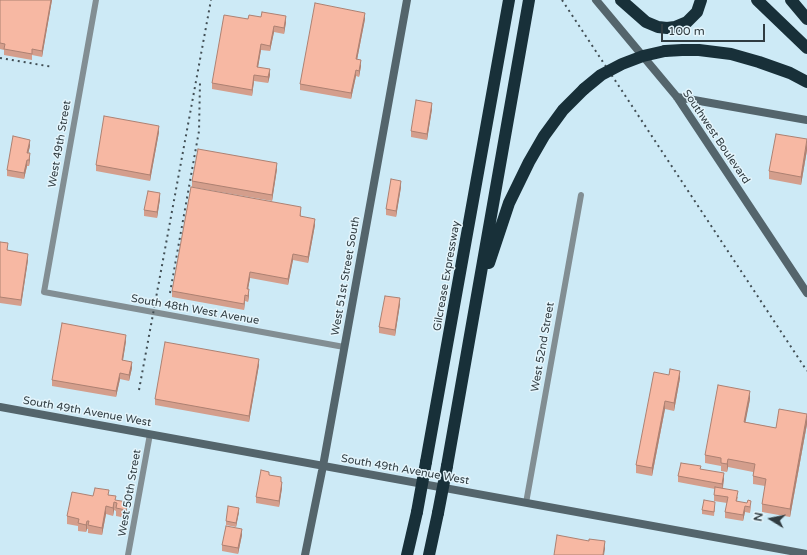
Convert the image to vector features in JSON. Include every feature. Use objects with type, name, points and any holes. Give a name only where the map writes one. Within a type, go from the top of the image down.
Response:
[{"type":"highway","name":"Gilcrease Expressway","points":[[407,555],[417,512],[509,0]]},
{"type":"highway","points":[[429,555],[447,466],[529,0]]},
{"type":"highway","points":[[621,0],[646,22],[658,27],[667,28],[675,27],[687,22],[697,12],[701,0]]},
{"type":"highway","points":[[757,0],[807,48]]},
{"type":"highway","points":[[791,0],[807,19]]},
{"type":"highway","points":[[476,303],[510,203],[522,175],[544,136],[563,110],[584,89],[602,75],[622,64],[643,56],[665,51],[699,50],[730,54],[766,64],[790,73],[807,82]]},
{"type":"street","name":"West 49th Street","points":[[44,292],[96,0]]},
{"type":"street","name":"West 51st Street South","points":[[305,555],[323,466],[407,0]]},
{"type":"street","name":"Southwest Boulevard","points":[[596,0],[677,97],[807,293]]},
{"type":"street","points":[[677,97],[807,120]]},
{"type":"street","name":"West 52nd Street","points":[[526,503],[581,195]]},
{"type":"street","name":"South 48th West Avenue","points":[[44,292],[344,347]]},
{"type":"street","name":"South 49th Avenue West","points":[[0,407],[807,554]]},
{"type":"street","name":"West 50th Street","points":[[128,555],[150,434]]},
{"type":"building","points":[[0,0],[51,0],[42,51],[32,49],[32,54],[4,49],[5,44],[0,43]]},
{"type":"building","points":[[315,3],[365,13],[356,59],[361,60],[359,71],[356,70],[351,93],[300,84]]},
{"type":"building","points":[[262,12],[286,16],[284,28],[274,26],[270,46],[261,44],[257,67],[270,69],[268,77],[254,75],[252,90],[212,83],[224,15],[248,19],[249,15],[261,17]]},
{"type":"building","points":[[416,100],[432,103],[427,134],[411,131]]},
{"type":"building","points":[[104,116],[159,126],[150,175],[96,165]]},
{"type":"building","points":[[776,134],[807,139],[801,177],[769,171]]},
{"type":"building","points":[[13,136],[30,140],[27,153],[30,153],[29,160],[27,160],[24,173],[7,170]]},
{"type":"building","points":[[198,149],[277,163],[272,195],[192,181]]},
{"type":"building","points":[[391,179],[401,181],[396,211],[386,209]]},
{"type":"building","points":[[191,187],[301,207],[300,216],[315,219],[308,257],[293,254],[288,279],[250,272],[247,289],[249,289],[248,296],[245,295],[244,304],[172,291]]},
{"type":"building","points":[[148,191],[160,193],[157,212],[144,210]]},
{"type":"building","points":[[0,242],[8,243],[7,250],[28,254],[21,300],[0,297]]},
{"type":"building","points":[[385,296],[400,298],[395,330],[379,327]]},
{"type":"building","points":[[62,323],[126,335],[122,360],[132,362],[129,375],[120,373],[116,391],[52,380]]},
{"type":"building","points":[[165,342],[259,359],[249,416],[155,399]]},
{"type":"building","points":[[670,369],[680,371],[674,403],[665,401],[652,468],[636,465],[654,372],[669,375]]},
{"type":"building","points":[[718,385],[750,391],[744,422],[776,428],[779,409],[807,414],[790,509],[762,504],[766,479],[753,476],[755,464],[728,459],[727,464],[721,463],[721,458],[705,455]]},
{"type":"building","points":[[681,463],[701,466],[700,469],[724,473],[722,484],[678,476]]},
{"type":"building","points":[[261,470],[269,472],[269,475],[281,477],[282,482],[279,501],[256,497]]},
{"type":"building","points":[[715,487],[738,491],[736,501],[747,503],[748,500],[751,501],[750,507],[745,506],[743,515],[725,512],[728,497],[714,495]]},
{"type":"building","points":[[95,488],[109,490],[108,495],[116,496],[115,500],[127,502],[126,510],[116,508],[117,503],[114,502],[113,508],[106,506],[102,528],[88,525],[89,521],[87,521],[86,525],[78,523],[79,519],[67,516],[72,492],[93,496]]},
{"type":"building","points":[[704,500],[715,502],[714,512],[702,510]]},
{"type":"building","points":[[228,506],[239,508],[236,523],[226,521]]},
{"type":"building","points":[[226,526],[242,529],[238,548],[222,545]]},
{"type":"building","points":[[557,535],[589,541],[589,539],[605,541],[603,555],[554,555]]},
{"type":"railway","points":[[139,390],[211,0]]},
{"type":"railway","points":[[562,0],[807,371]]},
{"type":"railway","points":[[0,58],[53,67]]},
{"type":"railway","points":[[170,293],[199,131],[200,82]]}]
